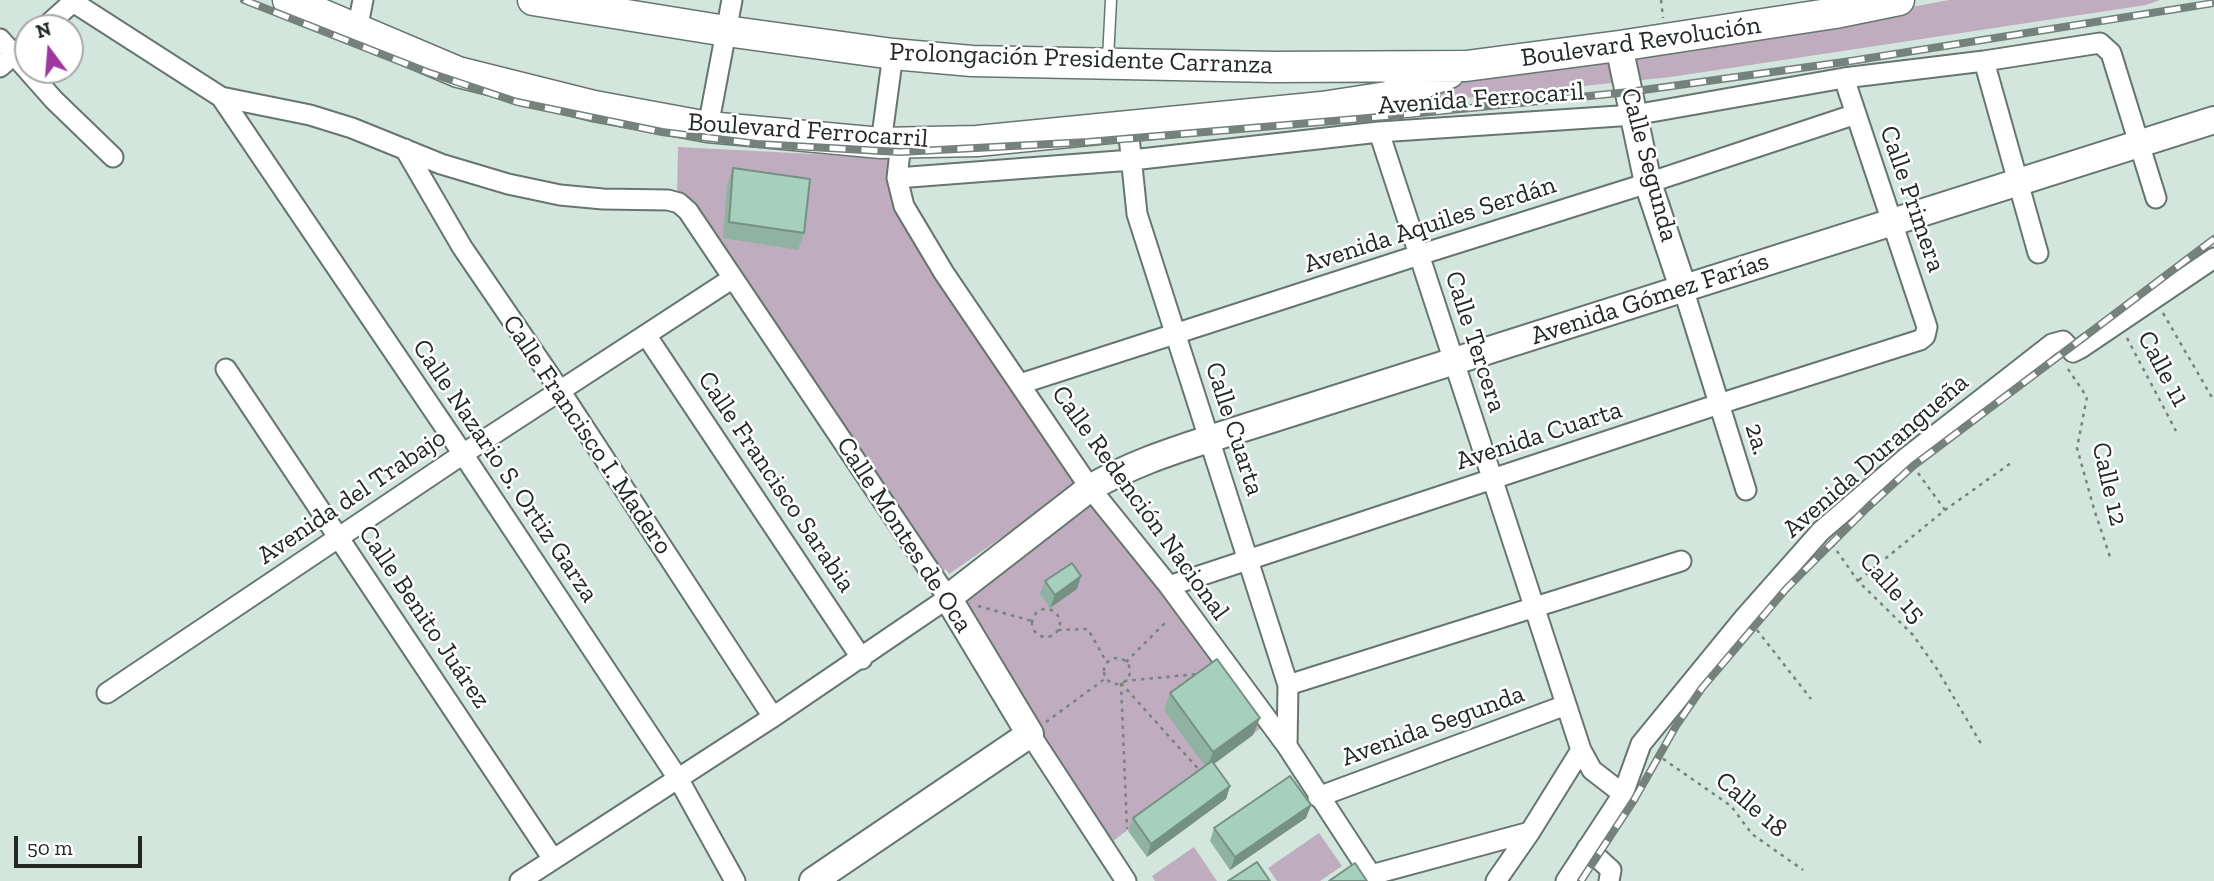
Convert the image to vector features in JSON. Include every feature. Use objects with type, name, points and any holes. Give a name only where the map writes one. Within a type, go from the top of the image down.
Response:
[{"type":"main road","name":"Boulevard Ferrocarril","points":[[288,0],[458,72],[594,106],[708,127],[891,143],[977,141],[1322,107],[1387,97],[1466,66]]},
{"type":"main road","name":"Prolongación Presidente Carranza","points":[[533,0],[726,31],[893,54],[972,61],[1107,65],[1466,66]]},
{"type":"main road","name":"Boulevard Revolución","points":[[1466,66],[1619,46],[1835,13],[1899,0]]},
{"type":"main road","name":"Calle Segunda","points":[[1619,46],[1648,183],[1683,288]]},
{"type":"main road","name":"Avenida Gómez Farías","points":[[1090,488],[1144,460],[2214,120]]},
{"type":"main road","points":[[948,598],[1090,488]]},
{"type":"main road","name":"Calle Montes de Oca","points":[[948,598],[1030,734]]},
{"type":"main road","points":[[813,881],[1030,734]]},
{"type":"street","points":[[357,30],[363,0]]},
{"type":"street","points":[[708,127],[732,0]]},
{"type":"street","points":[[58,14],[71,1],[222,97],[310,115],[405,149]]},
{"type":"street","points":[[0,39],[14,54]]},
{"type":"street","name":"Avenida Ferrocaril","points":[[897,178],[1132,160],[1379,132],[1634,115],[1844,78],[1984,61],[2100,43],[2111,53],[2140,144]]},
{"type":"street","name":"Calle Redención Nacional","points":[[893,54],[891,143],[904,206],[944,273],[1090,488],[1169,586],[1287,746],[1373,878]]},
{"type":"street","points":[[1984,61],[2038,253]]},
{"type":"street","name":"Calle Primera","points":[[1844,78],[1927,327],[1925,336]]},
{"type":"street","points":[[41,84],[113,157]]},
{"type":"street","name":"Calle Nazario S. Ortiz Garza","points":[[222,97],[679,780],[735,881]]},
{"type":"street","name":"Avenida Aquiles Serdán","points":[[1020,384],[1856,114]]},
{"type":"street","name":"Calle Cuarta","points":[[1128,127],[1137,214],[1288,685],[1287,746]]},
{"type":"street","name":"Calle Tercera","points":[[1379,132],[1581,750],[1592,771],[1623,794]]},
{"type":"street","points":[[2140,144],[2156,198]]},
{"type":"street","name":"Calle Montes de Oca","points":[[405,149],[478,176],[561,195],[668,200],[679,203],[688,211],[948,598]]},
{"type":"street","name":"Calle Francisco I. Madero","points":[[405,149],[462,247],[561,392],[773,717]]},
{"type":"street","points":[[2052,344],[2063,341],[2073,352],[2081,348],[2214,258]]},
{"type":"street","name":"Avenida del Trabajo","points":[[107,693],[463,454],[733,278]]},
{"type":"street","name":"Calle Segunda","points":[[1683,288],[1719,404]]},
{"type":"street","name":"Calle Francisco Sarabia","points":[[646,335],[862,659]]},
{"type":"street","name":"Avenida Cuarta","points":[[1169,586],[1920,340],[1925,336]]},
{"type":"street","name":"Avenida Durangueña","points":[[1566,881],[1623,794],[1641,744],[1744,618],[1821,531],[1906,458],[2052,344]]},
{"type":"street","name":"Calle Benito Juárez","points":[[226,369],[553,859]]},
{"type":"street","name":"2a.","points":[[1719,404],[1746,490]]},
{"type":"street","points":[[1288,685],[1681,561]]},
{"type":"street","points":[[520,881],[862,659],[948,598]]},
{"type":"street","name":"Avenida Segunda","points":[[1318,797],[1566,705]]},
{"type":"street","name":"Calle Montes de Oca","points":[[1030,734],[1126,881]]},
{"type":"street","points":[[1496,881],[1581,750]]},
{"type":"street","points":[[1373,878],[1530,832]]},
{"type":"street","points":[[1587,848],[1611,870],[1611,880]]},
{"type":"lane","points":[[1107,65],[1111,0]]},
{"type":"path","points":[[2155,298],[2214,401]]},
{"type":"path","name":"Calle 11","points":[[2119,322],[2176,431]]},
{"type":"path","name":"Calle 12","points":[[2052,344],[2087,397],[2077,448],[2110,557]]},
{"type":"path","points":[[1906,458],[1945,510]]},
{"type":"path","points":[[1858,581],[1945,510],[2011,463]]},
{"type":"path","name":"Calle 15","points":[[1821,531],[1858,581],[1913,635],[1937,669],[1983,747]]},
{"type":"path","points":[[948,598],[1032,621]]},
{"type":"path","points":[[1058,630],[1059,621],[1052,611],[1039,611],[1032,621],[1034,630],[1041,636],[1051,636],[1058,630],[1088,629],[1107,663]]},
{"type":"path","points":[[1744,618],[1754,626],[1811,699]]},
{"type":"path","points":[[1126,662],[1168,620]]},
{"type":"path","points":[[1127,829],[1123,682],[1129,674],[1129,666],[1126,662],[1114,658],[1107,663],[1104,670],[1106,678],[1112,683],[1123,682],[1205,674]]},
{"type":"path","points":[[1030,734],[1106,678]]},
{"type":"path","points":[[1123,682],[1202,773]]},
{"type":"path","name":"Calle 18","points":[[1641,744],[1731,806],[1752,834],[1803,870]]},
{"type":"shaded area","points":[[1949,0],[2160,0],[2146,5],[1671,77],[1417,103],[1466,75],[1869,15]]},
{"type":"shaded area","points":[[678,147],[890,158],[894,198],[1086,479],[949,574],[946,569],[939,575],[677,196]]},
{"type":"shaded area","points":[[1090,493],[1266,724],[1108,845],[953,599]]},
{"type":"shaded area","points":[[1319,833],[1342,866],[1320,881],[1277,881],[1268,868]]},
{"type":"shaded area","points":[[1194,847],[1217,881],[1155,881],[1152,876]]},
{"type":"building","points":[[733,168],[810,179],[804,233],[729,222]]},
{"type":"building","points":[[1072,563],[1081,576],[1055,595],[1045,581]]},
{"type":"building","points":[[1217,659],[1260,718],[1213,752],[1170,693]]},
{"type":"building","points":[[1212,761],[1230,786],[1151,844],[1133,818]]},
{"type":"building","points":[[1290,776],[1311,805],[1235,857],[1214,828]]},
{"type":"building","points":[[1257,862],[1270,881],[1228,881]]},
{"type":"building","points":[[1355,863],[1367,881],[1329,881]]},
{"type":"railway","points":[[244,0],[427,72],[517,102],[662,132],[757,144],[900,152],[1088,142],[1629,92],[1851,61],[2214,3]]},
{"type":"railway","points":[[1581,881],[1702,688],[1786,589],[1913,466],[2214,239]]}]
